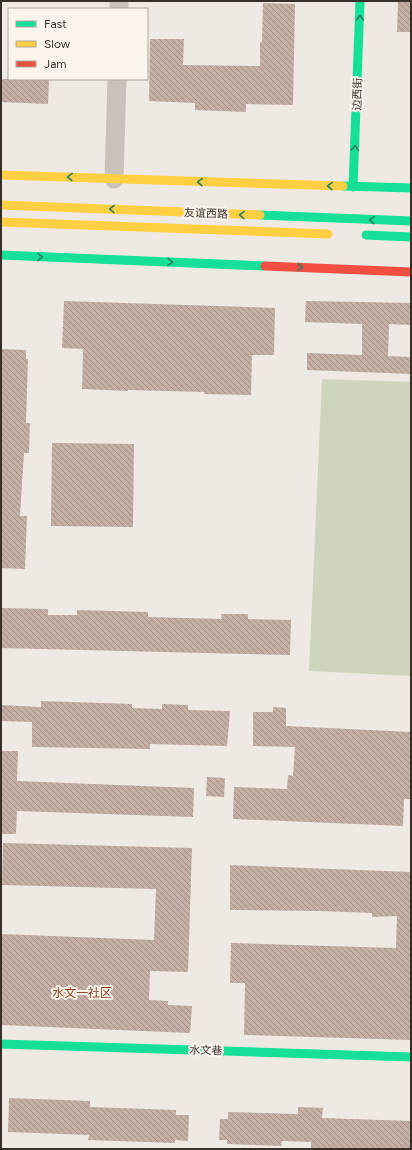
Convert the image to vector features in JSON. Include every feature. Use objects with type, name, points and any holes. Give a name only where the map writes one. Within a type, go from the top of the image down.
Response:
[{"type":"street","name":"边西街","points":[[353,187],[360,1]]},
{"type":"street","points":[[114,179],[117,80]]},
{"type":"street","points":[[1,175],[411,188]]},
{"type":"street","name":"友谊西路","points":[[1,205],[411,221]]},
{"type":"street","name":"友谊西路","points":[[1,222],[335,234]]},
{"type":"street","points":[[358,235],[411,237]]},
{"type":"street","points":[[1,255],[411,272]]},
{"type":"street","name":"水文巷","points":[[1,1044],[411,1057]]},
{"type":"green space","points":[[322,379],[411,382],[411,676],[309,671]]},
{"type":"building","points":[[398,1],[411,1],[411,32],[397,32]]},
{"type":"building","points":[[263,3],[295,4],[293,105],[246,104],[246,112],[195,110],[195,103],[149,101],[150,39],[184,39],[183,65],[260,66]]},
{"type":"building","points":[[1,79],[49,80],[48,104],[1,102]]},
{"type":"building","points":[[64,301],[275,308],[274,355],[252,355],[251,395],[204,394],[204,392],[82,389],[83,349],[62,348]]},
{"type":"building","points":[[306,301],[411,303],[411,325],[389,324],[388,356],[411,357],[411,374],[307,370],[307,353],[362,355],[362,324],[305,322]]},
{"type":"building","points":[[1,349],[26,350],[26,359],[28,359],[26,423],[30,423],[29,453],[24,453],[20,516],[27,516],[25,569],[1,568]]},
{"type":"building","points":[[52,443],[134,444],[133,527],[51,526]]},
{"type":"building","points":[[1,608],[48,609],[48,615],[77,615],[77,610],[148,612],[148,617],[222,619],[221,614],[248,614],[248,619],[291,620],[290,655],[1,648]]},
{"type":"building","points":[[41,701],[132,704],[132,708],[162,709],[162,704],[188,705],[188,710],[230,711],[227,746],[150,744],[150,749],[32,747],[32,722],[1,721],[1,705],[41,707]]},
{"type":"building","points":[[273,707],[286,708],[286,726],[411,732],[411,799],[404,799],[403,826],[233,819],[234,787],[287,789],[288,775],[293,776],[295,747],[253,746],[253,712],[273,712]]},
{"type":"building","points":[[1,751],[18,751],[17,781],[194,788],[193,817],[17,811],[16,834],[1,834]]},
{"type":"building","points":[[207,777],[225,778],[224,797],[206,796]]},
{"type":"building","points":[[3,843],[192,848],[188,972],[150,971],[149,1000],[168,1001],[168,1005],[192,1006],[190,1033],[1,1025],[1,934],[154,940],[156,889],[2,885]]},
{"type":"building","points":[[230,865],[411,872],[411,1040],[244,1035],[245,983],[230,983],[231,943],[396,948],[397,916],[372,917],[372,913],[319,911],[230,910]]},
{"type":"building","points":[[9,1098],[90,1101],[90,1107],[176,1110],[176,1115],[189,1115],[188,1141],[175,1140],[175,1143],[88,1140],[89,1135],[8,1132]]},
{"type":"building","points":[[298,1107],[323,1108],[322,1118],[411,1121],[411,1149],[311,1148],[311,1142],[282,1141],[281,1146],[227,1144],[227,1140],[219,1140],[220,1119],[228,1119],[228,1112],[298,1114]]},
{"type":"traffic: fast","points":[[353,187],[360,1]]},
{"type":"traffic: fast","points":[[343,186],[411,188]]},
{"type":"traffic: fast","points":[[260,215],[411,221]]},
{"type":"traffic: fast","points":[[366,235],[411,237]]},
{"type":"traffic: fast","points":[[1,255],[265,266]]},
{"type":"traffic: fast","points":[[1,1044],[411,1057]]},
{"type":"traffic: slow","points":[[1,175],[343,186]]},
{"type":"traffic: slow","points":[[1,205],[260,215]]},
{"type":"traffic: slow","points":[[1,222],[328,234]]},
{"type":"traffic: jam","points":[[265,266],[411,272]]},
{"type":"district","name":"水文一社区","points":[[82,993]]}]
